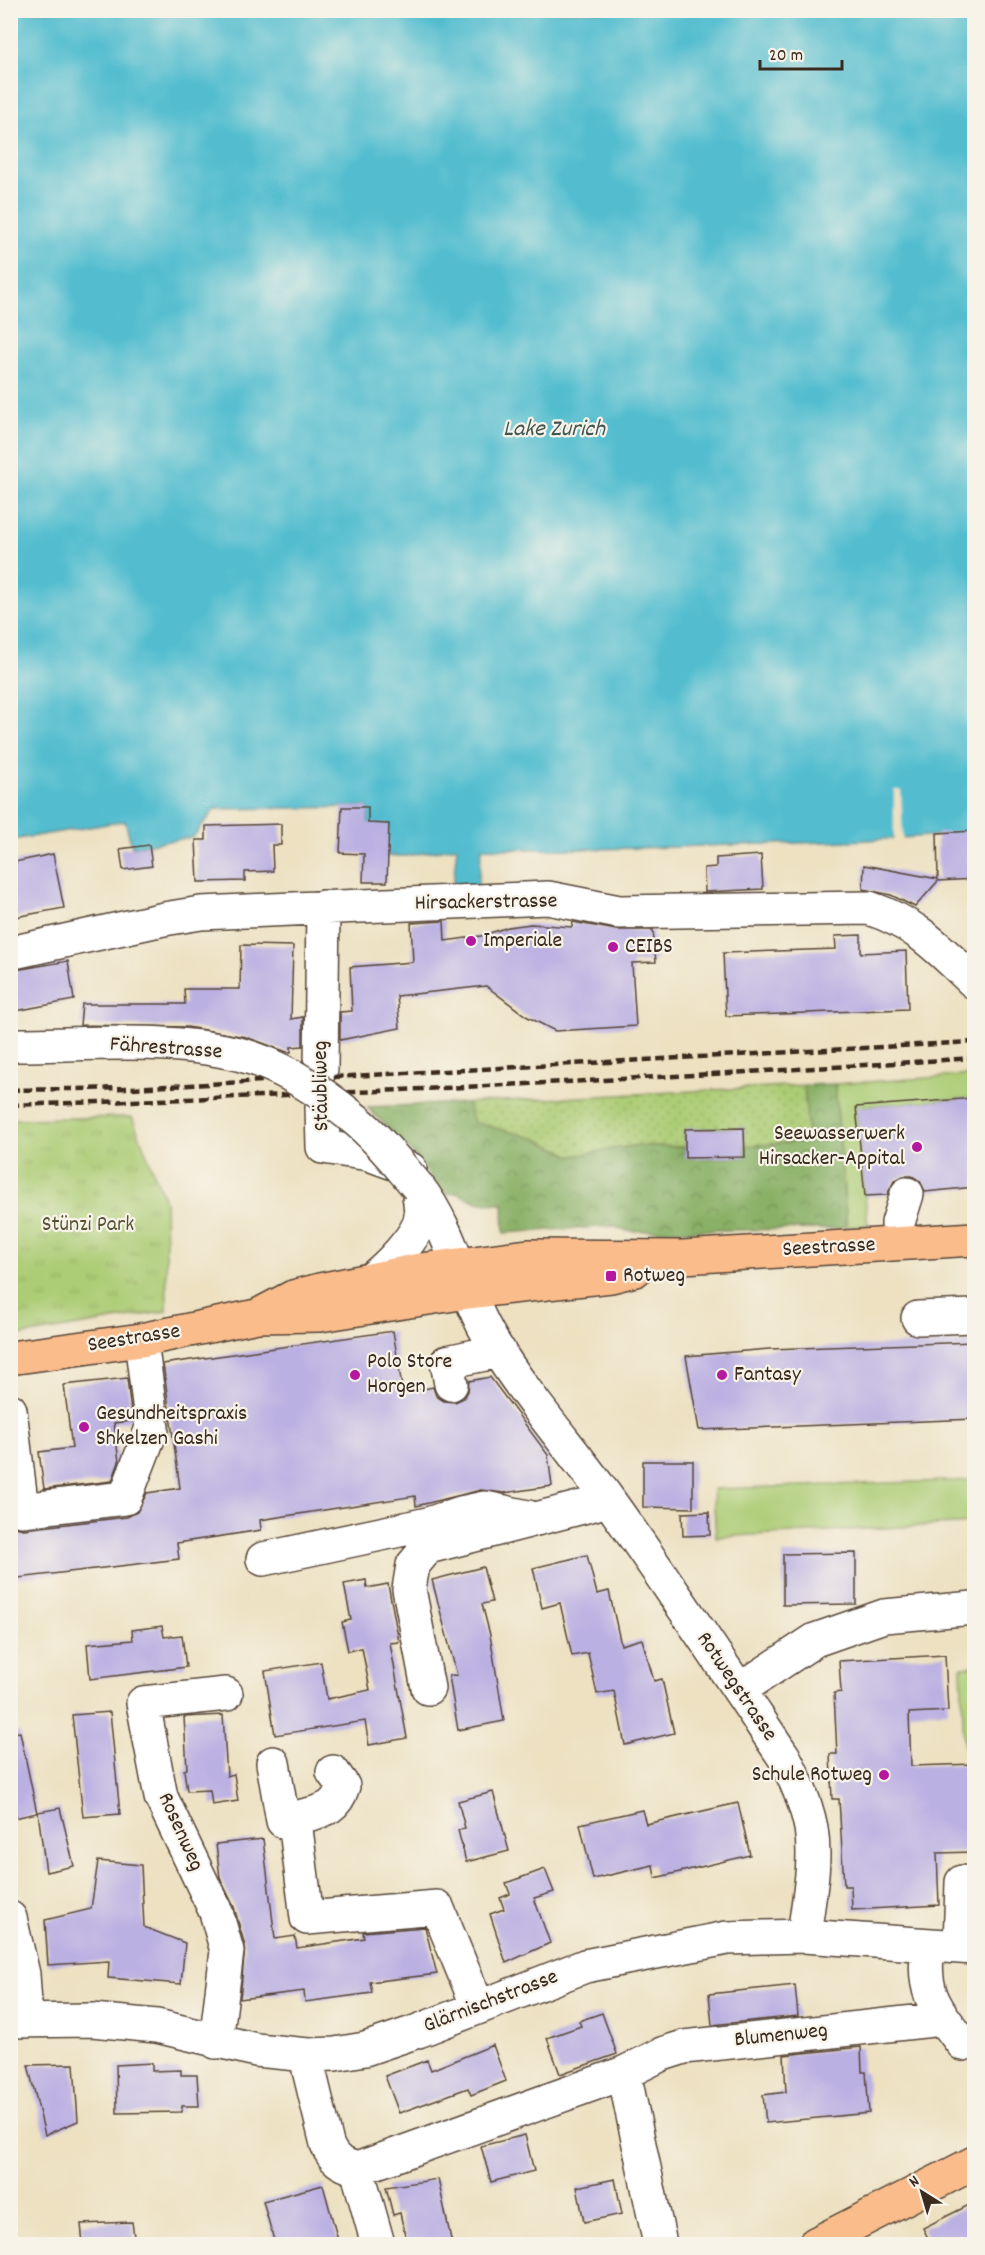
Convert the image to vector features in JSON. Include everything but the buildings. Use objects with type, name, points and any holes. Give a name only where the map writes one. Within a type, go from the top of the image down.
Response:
[{"type":"main road","name":"Seestrasse","points":[[256,1316],[293,1297],[370,1280],[611,1276],[683,1257],[975,1239]]},
{"type":"main road","name":"Seestrasse","points":[[10,1358],[141,1340],[256,1316],[320,1315],[463,1278]]},
{"type":"main road","points":[[815,2244],[975,2163]]},
{"type":"street","name":"Hirsackerstrasse","points":[[10,953],[183,916],[323,907],[548,898],[619,912],[869,908],[895,916],[918,930],[975,982]]},
{"type":"street","name":"Stäubliweg","points":[[323,907],[321,1069],[323,1147],[369,1154],[427,1183]]},
{"type":"street","name":"Fährestrasse","points":[[10,1045],[172,1045],[215,1049],[244,1056],[312,1087],[357,1121],[427,1183],[463,1278]]},
{"type":"street","points":[[370,1280],[394,1259],[416,1230],[421,1218],[427,1183]]},
{"type":"street","points":[[899,1244],[898,1222],[907,1194]]},
{"type":"street","name":"Rotwegstrasse","points":[[463,1278],[499,1351],[605,1495],[784,1757],[801,1792],[811,1829],[812,1860],[804,1936]]},
{"type":"street","points":[[918,1318],[975,1316]]},
{"type":"street","points":[[10,1410],[16,1510],[125,1498],[152,1428],[141,1340]]},
{"type":"street","points":[[451,1384],[447,1362],[499,1351]]},
{"type":"street","points":[[428,1688],[409,1589],[413,1565],[428,1547],[594,1504],[605,1495]]},
{"type":"street","points":[[263,1559],[428,1524],[485,1508],[536,1519]]},
{"type":"street","points":[[738,1690],[815,1640],[884,1616],[975,1608]]},
{"type":"street","name":"Rosenweg","points":[[216,2042],[226,1951],[216,1912],[161,1797],[143,1703],[226,1694]]},
{"type":"street","points":[[273,1763],[283,1821],[296,1828]]},
{"type":"street","points":[[333,1772],[343,1786],[339,1800],[324,1810],[299,1816],[296,1828],[307,1918],[437,1907],[478,2007]]},
{"type":"street","points":[[962,1882],[967,1948]]},
{"type":"street","points":[[10,1918],[23,1974],[18,2020]]},
{"type":"street","name":"Glärnischstrasse","points":[[18,2020],[92,2020],[157,2026],[256,2050],[308,2055],[365,2049],[585,1966],[727,1938],[804,1936],[967,1948]]},
{"type":"street","points":[[928,1945],[924,1970],[927,1988],[942,2017],[963,2044]]},
{"type":"street","name":"Blumenweg","points":[[357,2169],[624,2073],[662,2054],[684,2047],[933,2020],[942,2017]]},
{"type":"street","points":[[308,2055],[309,2070],[330,2155],[340,2164],[357,2169],[378,2244]]},
{"type":"street","points":[[624,2073],[660,2244]]},
{"type":"green space","points":[[974,1075],[974,1098],[856,1107],[868,1225],[847,1227],[835,1084]]},
{"type":"green space","points":[[835,1084],[847,1227],[826,1229],[628,1231],[612,1226],[504,1233],[503,1204],[480,1203],[457,1193],[444,1194],[410,1150],[367,1107],[467,1103],[474,1122],[537,1139],[572,1156],[637,1145],[685,1147],[685,1158],[744,1157],[744,1146],[808,1141],[804,1085]]},
{"type":"green space","points":[[804,1085],[808,1141],[744,1146],[744,1128],[685,1129],[685,1147],[637,1145],[572,1156],[537,1139],[474,1122],[467,1103]]},
{"type":"green space","name":"Stünzi Park","points":[[132,1117],[165,1201],[167,1311],[11,1337],[11,1119]]},
{"type":"green space","points":[[974,1480],[974,1523],[716,1537],[713,1489]]},
{"type":"green space","points":[[974,1666],[974,1745],[964,1746],[961,1667]]},
{"type":"water","name":"Lake Zurich","points":[[11,11],[974,11],[974,832],[794,843],[608,849],[482,848],[477,893],[452,893],[457,847],[406,856],[388,856],[368,823],[368,807],[215,809],[193,837],[132,847],[125,821],[11,840]]},
{"type":"pier","points":[[894,790],[901,790],[903,840],[894,840]]},
{"type":"railway","points":[[10,1090],[133,1088],[974,1042]]},
{"type":"railway","points":[[10,1105],[493,1086],[974,1058]]},
{"type":"place","name":"Imperiale","points":[[471,941]]},
{"type":"place","name":"CEIBS","points":[[613,947]]},
{"type":"place","name":"Seewasserwerk Hirsacker-Appital","points":[[917,1147]]},
{"type":"place","name":"Rotweg","points":[[611,1276]]},
{"type":"place","name":"Polo Store Horgen","points":[[355,1375]]},
{"type":"place","name":"Fantasy","points":[[722,1375]]},
{"type":"place","name":"Gesundheitspraxis Shkelzen Gashi","points":[[84,1427]]},
{"type":"place","name":"Schule Rotweg","points":[[884,1775]]}]
